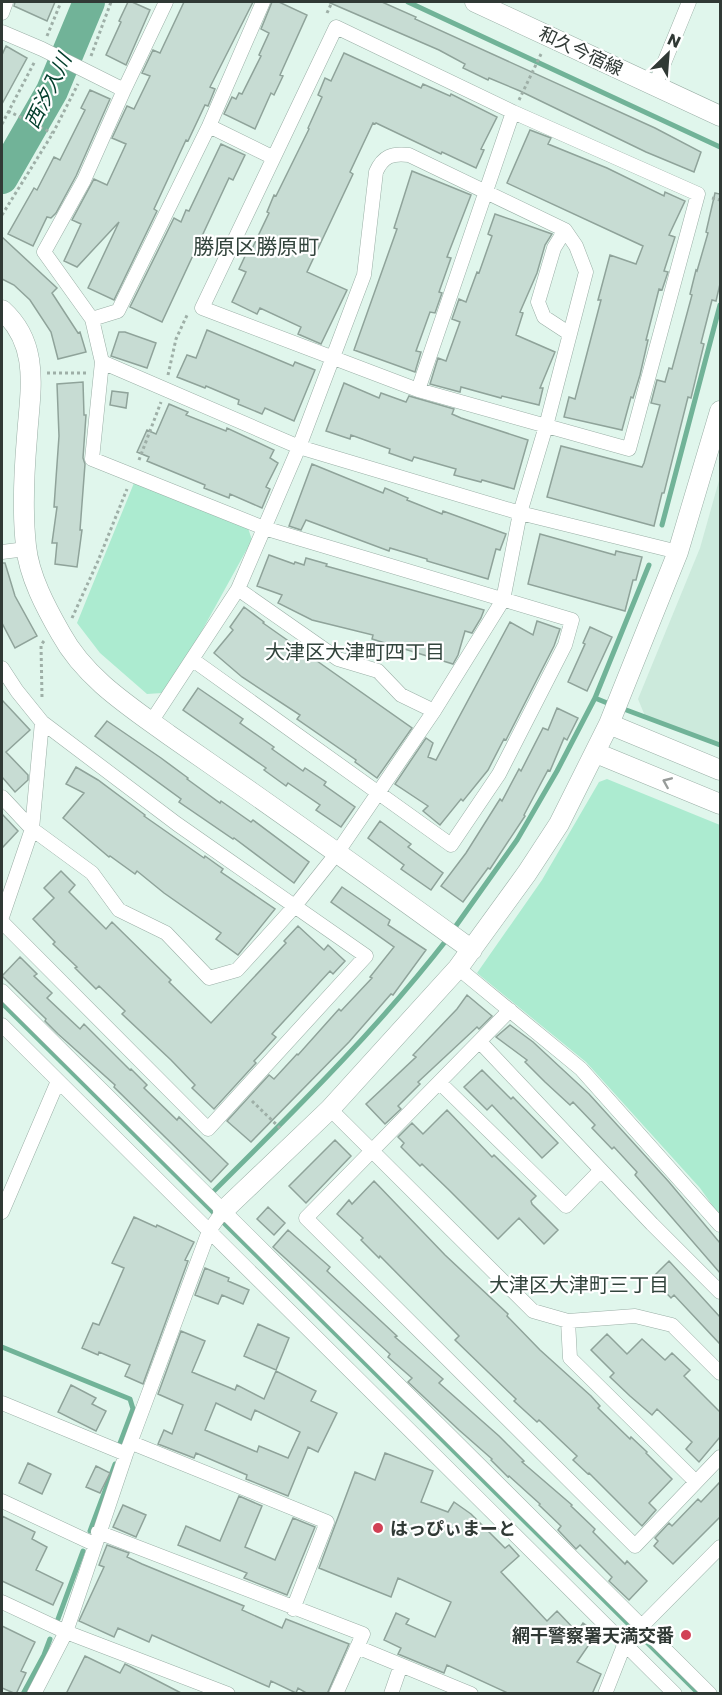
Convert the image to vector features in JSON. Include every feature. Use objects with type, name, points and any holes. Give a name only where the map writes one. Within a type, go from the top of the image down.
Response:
[{"type":"street","points":[[2,13],[6,2]]},
{"type":"street","points":[[166,2],[123,90],[84,180],[44,252],[92,319],[101,368],[93,459],[264,528],[572,620],[565,645],[499,774],[451,844],[193,660]]},
{"type":"street","points":[[92,319],[118,311],[209,126],[263,2]]},
{"type":"street","name":"和久今宿線","points":[[475,2],[720,116]]},
{"type":"street","points":[[655,86],[689,2]]},
{"type":"street","points":[[336,27],[513,112],[698,194],[629,449],[418,390],[202,308],[272,157],[336,27]]},
{"type":"street","points":[[2,32],[42,49],[123,90]]},
{"type":"street","points":[[418,390],[513,112]]},
{"type":"street","points":[[209,126],[272,157]]},
{"type":"street","points":[[2,797],[32,829],[92,873],[119,910],[166,933],[209,978],[237,970],[294,907],[338,853],[434,711],[503,600],[520,513],[546,426],[586,272],[576,246],[565,230],[409,155],[395,153],[381,160],[376,172],[364,275],[298,447],[238,589],[151,722]]},
{"type":"street","points":[[565,230],[554,248],[538,302],[544,317],[570,334]]},
{"type":"street","points":[[2,310],[21,334],[32,372],[26,448],[24,524],[26,549],[31,569],[44,598],[72,651],[83,666],[105,688],[151,722],[472,950]]},
{"type":"street","points":[[101,368],[298,447],[520,513],[678,552]]},
{"type":"street","points":[[34,1694],[66,1632],[96,1538],[209,1231],[223,1211],[330,1109],[458,968],[527,873],[559,824],[609,724],[678,552],[720,411]]},
{"type":"street","points":[[2,552],[26,549]]},
{"type":"street","points":[[238,589],[338,659],[378,671],[401,695],[434,711]]},
{"type":"street","points":[[2,668],[42,723],[177,824],[366,956],[208,1129],[2,922]]},
{"type":"street","points":[[2,917],[32,829],[42,723]]},
{"type":"street","points":[[609,724],[720,770]]},
{"type":"street","points":[[596,753],[720,804]]},
{"type":"street","points":[[458,968],[581,1069],[720,1225]]},
{"type":"street","points":[[2,991],[710,1694]]},
{"type":"street","points":[[510,1010],[306,1218],[635,1546],[720,1457]]},
{"type":"street","points":[[2,1025],[625,1643],[668,1691]]},
{"type":"street","points":[[480,1042],[720,1292]]},
{"type":"street","points":[[2,1212],[58,1081]]},
{"type":"street","points":[[440,1083],[566,1206],[601,1170]]},
{"type":"street","points":[[330,1109],[533,1311],[568,1321],[635,1316],[672,1325],[720,1372]]},
{"type":"street","points":[[568,1321],[570,1358],[696,1482]]},
{"type":"street","points":[[2,1403],[327,1522],[293,1609]]},
{"type":"street","points":[[2,1502],[363,1634],[336,1694]]},
{"type":"street","points":[[604,1694],[625,1643],[720,1546]]},
{"type":"street","points":[[2,1602],[66,1632],[228,1694]]},
{"type":"street","points":[[357,1647],[471,1694]]},
{"type":"street","points":[[391,1694],[401,1665]]},
{"type":"path","points":[[2,215],[53,133],[85,72],[111,2]]},
{"type":"path","points":[[513,112],[540,57]]},
{"type":"path","points":[[8,111],[53,133]]},
{"type":"path","points":[[45,373],[101,368]]},
{"type":"path","points":[[42,723],[41,645],[47,638]]},
{"type":"path","points":[[242,1092],[285,1134]]},
{"type":"shaded area","points":[[720,477],[720,747],[645,716],[638,699],[700,548]]},
{"type":"green space","points":[[134,483],[248,528],[252,540],[188,656],[162,693],[147,694],[100,653],[77,623]]},
{"type":"green space","points":[[607,779],[720,825],[720,1216],[700,1188],[586,1062],[477,973],[542,880],[599,782]]},
{"type":"building","points":[[15,2],[55,2],[47,21],[14,6]]},
{"type":"building","points":[[128,2],[150,10],[126,65],[106,55]]},
{"type":"building","points":[[184,2],[253,2],[210,87],[215,89],[208,106],[205,105],[188,141],[186,140],[154,209],[157,211],[114,300],[88,288],[119,222],[77,267],[64,261],[81,224],[72,220],[94,179],[107,185],[126,144],[112,138],[127,106],[134,109],[150,76],[142,73],[153,50],[160,53]]},
{"type":"building","points":[[272,2],[279,2],[307,15],[280,75],[283,76],[274,95],[271,93],[255,129],[224,114],[232,97],[236,99],[239,93],[242,94],[261,56],[259,55],[269,33],[261,29]]},
{"type":"building","points":[[328,2],[382,2],[655,128],[701,152],[694,172],[646,152],[520,91],[489,78],[488,80],[463,68],[465,64],[439,50]]},
{"type":"building","points":[[6,46],[27,58],[2,104],[2,55]]},
{"type":"building","points":[[344,53],[421,88],[423,84],[450,96],[451,94],[497,117],[481,149],[484,150],[476,168],[373,123],[350,172],[353,174],[307,272],[347,290],[321,344],[298,334],[301,327],[260,308],[257,314],[232,302],[246,272],[239,269],[247,252],[250,253],[269,213],[267,212],[274,195],[276,196],[309,129],[322,97],[318,95],[325,78],[331,81]]},
{"type":"building","points":[[90,90],[110,99],[76,176],[56,213],[51,218],[47,217],[33,246],[8,234],[34,188],[37,190],[54,157],[60,160],[85,110],[81,108]]},
{"type":"building","points":[[530,130],[551,138],[548,144],[607,168],[664,196],[665,192],[685,201],[669,235],[675,237],[664,271],[668,272],[662,290],[659,289],[640,375],[622,430],[564,417],[569,397],[575,399],[601,300],[598,300],[610,255],[636,264],[643,246],[507,183]]},
{"type":"building","points":[[221,144],[245,155],[233,180],[229,178],[162,322],[130,307],[174,218],[181,222],[186,210],[189,211]]},
{"type":"building","points":[[412,171],[471,195],[447,257],[451,258],[439,292],[442,293],[435,313],[430,312],[416,351],[421,352],[415,372],[354,350],[397,229],[394,228]]},
{"type":"building","points":[[715,193],[720,194],[720,284],[716,301],[712,300],[691,398],[688,397],[654,526],[547,497],[561,446],[642,467],[660,405],[651,403],[657,380],[665,382],[669,368],[672,369],[692,295],[690,294],[696,270],[708,233],[706,232]]},
{"type":"building","points":[[495,214],[552,234],[545,245],[537,273],[520,312],[523,313],[516,335],[555,352],[540,388],[543,388],[539,405],[461,387],[460,392],[430,384],[438,358],[446,361],[460,322],[452,319],[459,299],[466,302],[477,272],[479,273],[492,236],[488,234]]},
{"type":"building","points":[[2,237],[57,288],[52,293],[78,333],[80,332],[86,352],[58,359],[51,332],[30,300],[14,285],[2,279]]},
{"type":"building","points":[[207,330],[293,366],[295,362],[315,370],[294,421],[265,408],[262,414],[238,404],[239,400],[177,377],[187,355],[196,358]]},
{"type":"building","points":[[119,332],[156,343],[147,368],[111,356]]},
{"type":"building","points":[[83,382],[84,415],[86,415],[83,458],[85,464],[80,530],[82,530],[77,567],[55,564],[57,543],[52,543],[57,507],[54,507],[59,436],[57,384]]},
{"type":"building","points":[[344,383],[379,398],[381,393],[406,402],[409,396],[454,409],[452,414],[461,418],[528,440],[514,489],[454,475],[456,469],[414,457],[412,461],[389,453],[390,449],[351,435],[350,439],[326,431]]},
{"type":"building","points":[[112,391],[128,393],[126,408],[110,405]]},
{"type":"building","points":[[169,404],[188,412],[186,415],[226,431],[227,428],[274,450],[270,458],[278,463],[266,487],[270,489],[262,508],[230,494],[229,498],[204,488],[205,485],[147,461],[149,457],[137,452],[147,430],[156,434]]},
{"type":"building","points":[[312,464],[383,493],[385,488],[442,514],[443,511],[506,534],[500,550],[496,549],[488,579],[390,548],[389,551],[306,520],[301,530],[289,526]]},
{"type":"building","points":[[540,534],[615,555],[616,551],[642,557],[625,611],[528,584]]},
{"type":"building","points":[[269,555],[304,565],[306,558],[327,564],[326,566],[484,610],[472,633],[465,631],[453,664],[372,639],[373,635],[312,620],[278,603],[282,595],[257,586]]},
{"type":"building","points":[[2,563],[5,563],[15,596],[37,636],[15,648],[2,623]]},
{"type":"building","points":[[244,607],[263,623],[412,728],[377,778],[355,762],[356,760],[297,719],[300,715],[242,677],[214,653],[233,630],[230,627]]},
{"type":"building","points":[[537,621],[560,629],[554,646],[488,770],[440,825],[423,811],[428,806],[395,784],[426,738],[433,743],[428,757],[436,760],[510,622],[533,635]]},
{"type":"building","points":[[590,627],[612,637],[587,691],[568,682]]},
{"type":"building","points":[[198,688],[243,719],[240,723],[274,747],[272,749],[303,771],[305,768],[326,782],[324,785],[355,807],[341,827],[316,810],[320,805],[288,783],[286,786],[264,770],[266,768],[183,710]]},
{"type":"building","points":[[2,700],[30,730],[6,752],[28,775],[28,780],[15,792],[2,777]]},
{"type":"building","points":[[557,708],[578,718],[567,740],[564,738],[550,771],[548,770],[525,816],[490,869],[488,868],[463,902],[441,886],[466,853],[500,799],[502,801],[519,769],[521,771],[543,728],[548,730]]},
{"type":"building","points":[[107,721],[220,803],[221,801],[251,822],[253,820],[309,862],[294,883],[234,838],[179,802],[181,799],[95,736]]},
{"type":"building","points":[[76,767],[98,780],[204,858],[205,856],[223,869],[221,872],[275,909],[238,955],[216,939],[221,933],[137,871],[135,874],[109,857],[63,818],[84,793],[66,784]]},
{"type":"building","points":[[2,814],[18,831],[2,848]]},
{"type":"building","points":[[380,821],[411,844],[408,847],[443,873],[431,890],[401,869],[404,865],[368,838]]},
{"type":"building","points":[[61,871],[75,885],[69,892],[106,929],[112,922],[211,1023],[286,943],[284,941],[298,926],[324,950],[328,945],[345,961],[333,974],[330,971],[272,1034],[276,1037],[254,1061],[256,1063],[214,1109],[192,1088],[195,1085],[171,1060],[122,1014],[125,1011],[99,986],[96,989],[75,968],[77,967],[53,944],[55,942],[33,919],[54,898],[44,888]]},
{"type":"building","points":[[342,887],[390,920],[388,925],[426,950],[393,995],[391,994],[349,1042],[251,1142],[227,1121],[269,1075],[274,1079],[339,1009],[341,1011],[372,978],[370,977],[394,947],[331,902]]},
{"type":"building","points":[[20,957],[37,974],[34,976],[52,993],[47,998],[80,1029],[84,1024],[147,1085],[144,1088],[177,1120],[179,1117],[228,1164],[211,1182],[114,1087],[115,1085],[58,1034],[2,976]]},
{"type":"building","points":[[467,995],[492,1016],[418,1082],[420,1084],[398,1106],[401,1109],[385,1124],[366,1104],[416,1057],[413,1055],[457,1009]]},
{"type":"building","points":[[510,1025],[533,1042],[589,1094],[669,1182],[720,1243],[720,1273],[635,1175],[637,1172],[592,1128],[595,1125],[573,1102],[570,1105],[545,1082],[525,1062],[527,1060],[496,1037]]},
{"type":"building","points":[[482,1070],[511,1099],[513,1097],[558,1143],[542,1158],[492,1105],[487,1110],[464,1087]]},
{"type":"building","points":[[447,1110],[492,1157],[494,1155],[536,1196],[531,1201],[532,1204],[558,1230],[544,1244],[519,1218],[498,1239],[422,1164],[420,1166],[401,1147],[404,1143],[398,1137],[412,1123],[423,1134]]},
{"type":"building","points":[[335,1140],[351,1156],[306,1203],[289,1186]]},
{"type":"building","points":[[374,1181],[445,1255],[508,1314],[507,1316],[540,1350],[591,1396],[600,1406],[598,1408],[647,1452],[672,1479],[649,1503],[656,1510],[642,1526],[573,1460],[577,1456],[539,1420],[537,1422],[514,1401],[516,1399],[455,1340],[459,1336],[337,1214],[349,1200],[352,1204]]},
{"type":"building","points":[[268,1207],[285,1223],[274,1235],[257,1219]]},
{"type":"building","points":[[134,1217],[194,1242],[185,1260],[188,1261],[143,1384],[125,1376],[130,1365],[99,1352],[98,1355],[82,1348],[93,1323],[99,1325],[124,1268],[112,1263]]},
{"type":"building","points":[[288,1230],[330,1267],[327,1271],[397,1336],[395,1337],[443,1379],[439,1383],[499,1436],[524,1461],[522,1462],[572,1505],[595,1529],[593,1532],[625,1564],[627,1561],[647,1581],[629,1600],[609,1581],[612,1577],[580,1545],[576,1549],[558,1530],[561,1526],[540,1504],[508,1477],[492,1459],[408,1382],[412,1378],[388,1357],[390,1354],[273,1247]]},
{"type":"building","points":[[669,1261],[720,1317],[720,1344],[674,1295],[671,1298],[652,1278]]},
{"type":"building","points":[[205,1268],[249,1290],[243,1304],[222,1295],[218,1304],[195,1295]]},
{"type":"building","points":[[258,1324],[289,1338],[276,1370],[244,1356]]},
{"type":"building","points":[[181,1331],[205,1341],[192,1372],[235,1390],[237,1385],[264,1399],[276,1371],[316,1391],[311,1401],[337,1413],[318,1452],[308,1447],[288,1496],[246,1479],[247,1475],[196,1453],[194,1458],[158,1444],[164,1430],[172,1434],[183,1405],[158,1394]],"holes":[[[216,1403],[251,1420],[255,1410],[300,1432],[288,1458],[259,1446],[257,1452],[205,1430]]]},
{"type":"building","points":[[607,1334],[627,1354],[642,1339],[665,1360],[672,1353],[690,1370],[684,1376],[720,1412],[720,1437],[699,1462],[686,1449],[692,1442],[657,1409],[652,1415],[610,1377],[614,1373],[591,1350]]},
{"type":"building","points":[[71,1385],[96,1398],[92,1404],[106,1411],[96,1431],[58,1412]]},
{"type":"building","points":[[385,1453],[433,1471],[421,1502],[448,1512],[454,1502],[471,1514],[505,1548],[509,1545],[519,1556],[501,1572],[547,1621],[557,1611],[577,1632],[583,1623],[597,1633],[577,1662],[601,1674],[592,1694],[510,1694],[447,1665],[444,1673],[398,1654],[401,1648],[384,1640],[396,1613],[409,1619],[406,1624],[435,1637],[451,1602],[398,1578],[391,1597],[319,1568],[355,1472],[375,1480]]},
{"type":"building","points":[[28,1463],[51,1474],[42,1494],[19,1483]]},
{"type":"building","points":[[96,1466],[110,1473],[100,1493],[86,1487]]},
{"type":"building","points":[[720,1482],[720,1517],[673,1564],[654,1546],[658,1541],[655,1538],[669,1523],[672,1526],[698,1499],[701,1502]]},
{"type":"building","points":[[239,1496],[262,1506],[245,1547],[275,1560],[293,1518],[315,1527],[287,1595],[244,1578],[247,1573],[178,1545],[186,1526],[220,1541]]},
{"type":"building","points":[[123,1505],[146,1515],[136,1537],[113,1527]]},
{"type":"building","points":[[2,1516],[35,1532],[32,1539],[47,1547],[36,1570],[63,1583],[53,1605],[2,1581]]},
{"type":"building","points":[[107,1545],[129,1553],[127,1557],[142,1564],[244,1606],[242,1610],[282,1628],[286,1619],[349,1644],[327,1694],[308,1694],[298,1688],[296,1693],[271,1681],[269,1687],[152,1635],[149,1642],[118,1628],[114,1637],[79,1621],[104,1567],[99,1565]]},
{"type":"building","points":[[2,1626],[35,1642],[21,1671],[26,1673],[16,1694],[2,1688]]},
{"type":"building","points":[[85,1656],[120,1673],[125,1664],[183,1694],[66,1694]]},
{"type":"waterway","name":"西汐入川","points":[[2,178],[52,91],[89,2]]},
{"type":"waterway","points":[[408,2],[720,147]]},
{"type":"waterway","points":[[662,525],[720,305]]},
{"type":"waterway","points":[[453,930],[517,840],[557,771],[595,698],[649,565]]},
{"type":"waterway","points":[[595,698],[612,705]]},
{"type":"waterway","points":[[621,708],[720,745]]},
{"type":"waterway","points":[[210,1195],[363,1038],[448,938]]},
{"type":"waterway","points":[[2,1003],[699,1694]]},
{"type":"waterway","points":[[2,1347],[130,1399],[133,1409],[119,1446]]},
{"type":"waterway","points":[[90,1531],[115,1464]]},
{"type":"waterway","points":[[58,1619],[83,1551]]},
{"type":"waterway","points":[[23,1694],[50,1639]]},
{"type":"place","name":"はっぴぃまーと","points":[[378,1528]]},
{"type":"place","name":"網干警察署天満交番","points":[[686,1635]]},
{"type":"district","name":"勝原区勝原町","points":[[256,246]]},
{"type":"district","name":"大津区大津町四丁目","points":[[355,652]]},
{"type":"district","name":"大津区大津町三丁目","points":[[579,1285]]}]
